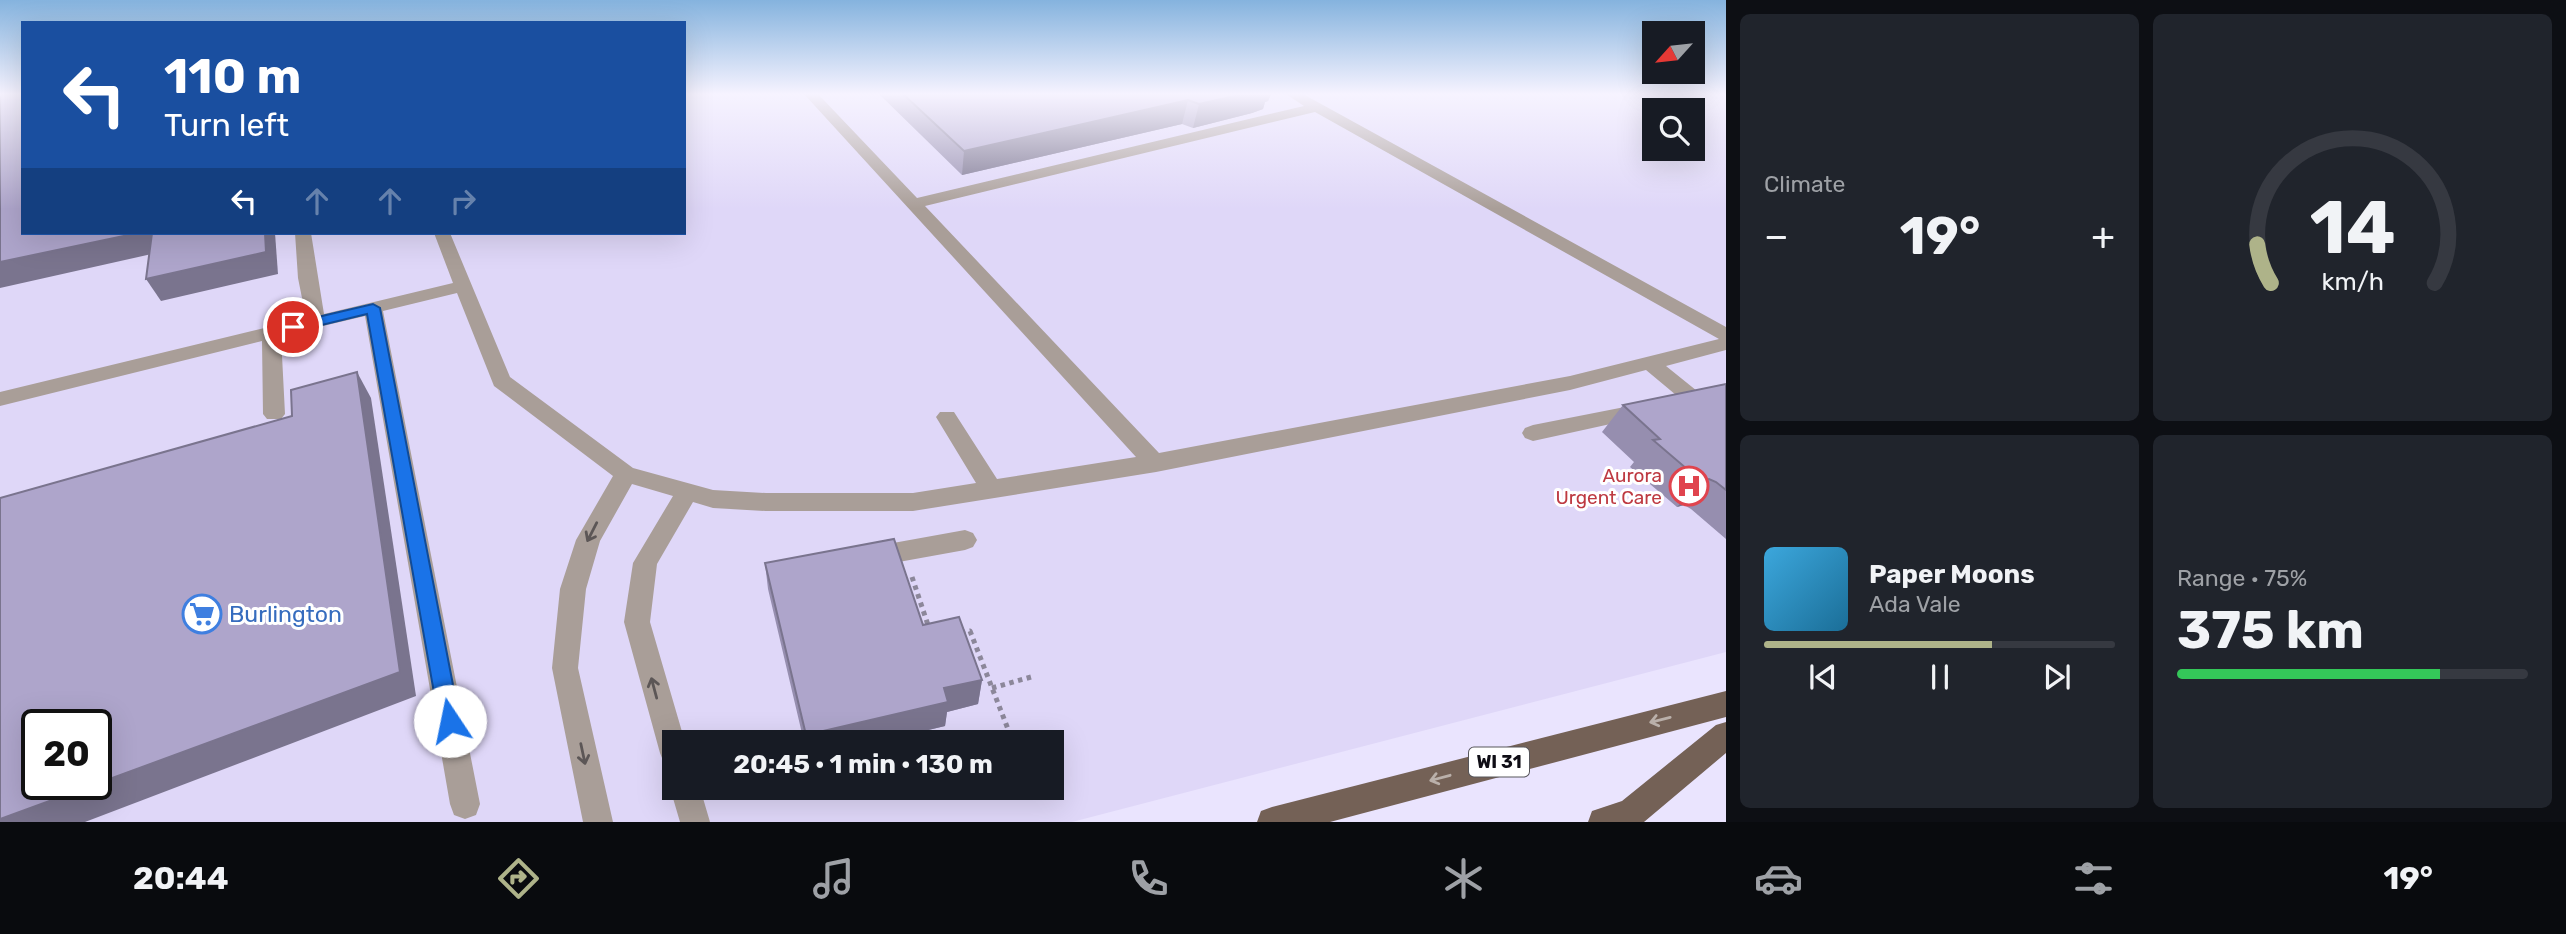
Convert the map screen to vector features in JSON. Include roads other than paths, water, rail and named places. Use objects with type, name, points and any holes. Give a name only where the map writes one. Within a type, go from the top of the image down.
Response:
[{"type":"main road","name":"WI 31","points":[[1272,822],[1726,704]]},
{"type":"main road","points":[[1603,822],[1630,814],[1726,735]]},
{"type":"lane","points":[[847,132],[1156,464]]},
{"type":"lane","points":[[913,204],[1211,132]]},
{"type":"lane","points":[[1362,132],[1726,335]]},
{"type":"lane","points":[[303,235],[306,278],[316,322]]},
{"type":"lane","points":[[443,235],[501,381],[626,474],[713,499],[766,502],[913,502],[1156,464],[1570,383],[1726,344]]},
{"type":"lane","points":[[0,399],[462,286]]},
{"type":"lane","points":[[373,308],[465,804]]},
{"type":"lane","points":[[271,333],[274,414]]},
{"type":"lane","points":[[1650,363],[1695,400]]},
{"type":"lane","points":[[1533,433],[1717,396]]},
{"type":"lane","points":[[947,417],[991,489]]},
{"type":"lane","points":[[597,822],[565,668],[573,589],[588,540],[626,474]]},
{"type":"lane","points":[[668,730],[637,622],[645,563],[688,491]]},
{"type":"lane","points":[[849,561],[965,540]]},
{"type":"lane","points":[[689,800],[695,822]]},
{"type":"place","name":"Aurora Urgent Care","points":[[1689,486]]},
{"type":"place","name":"Burlington","points":[[202,614]]}]
